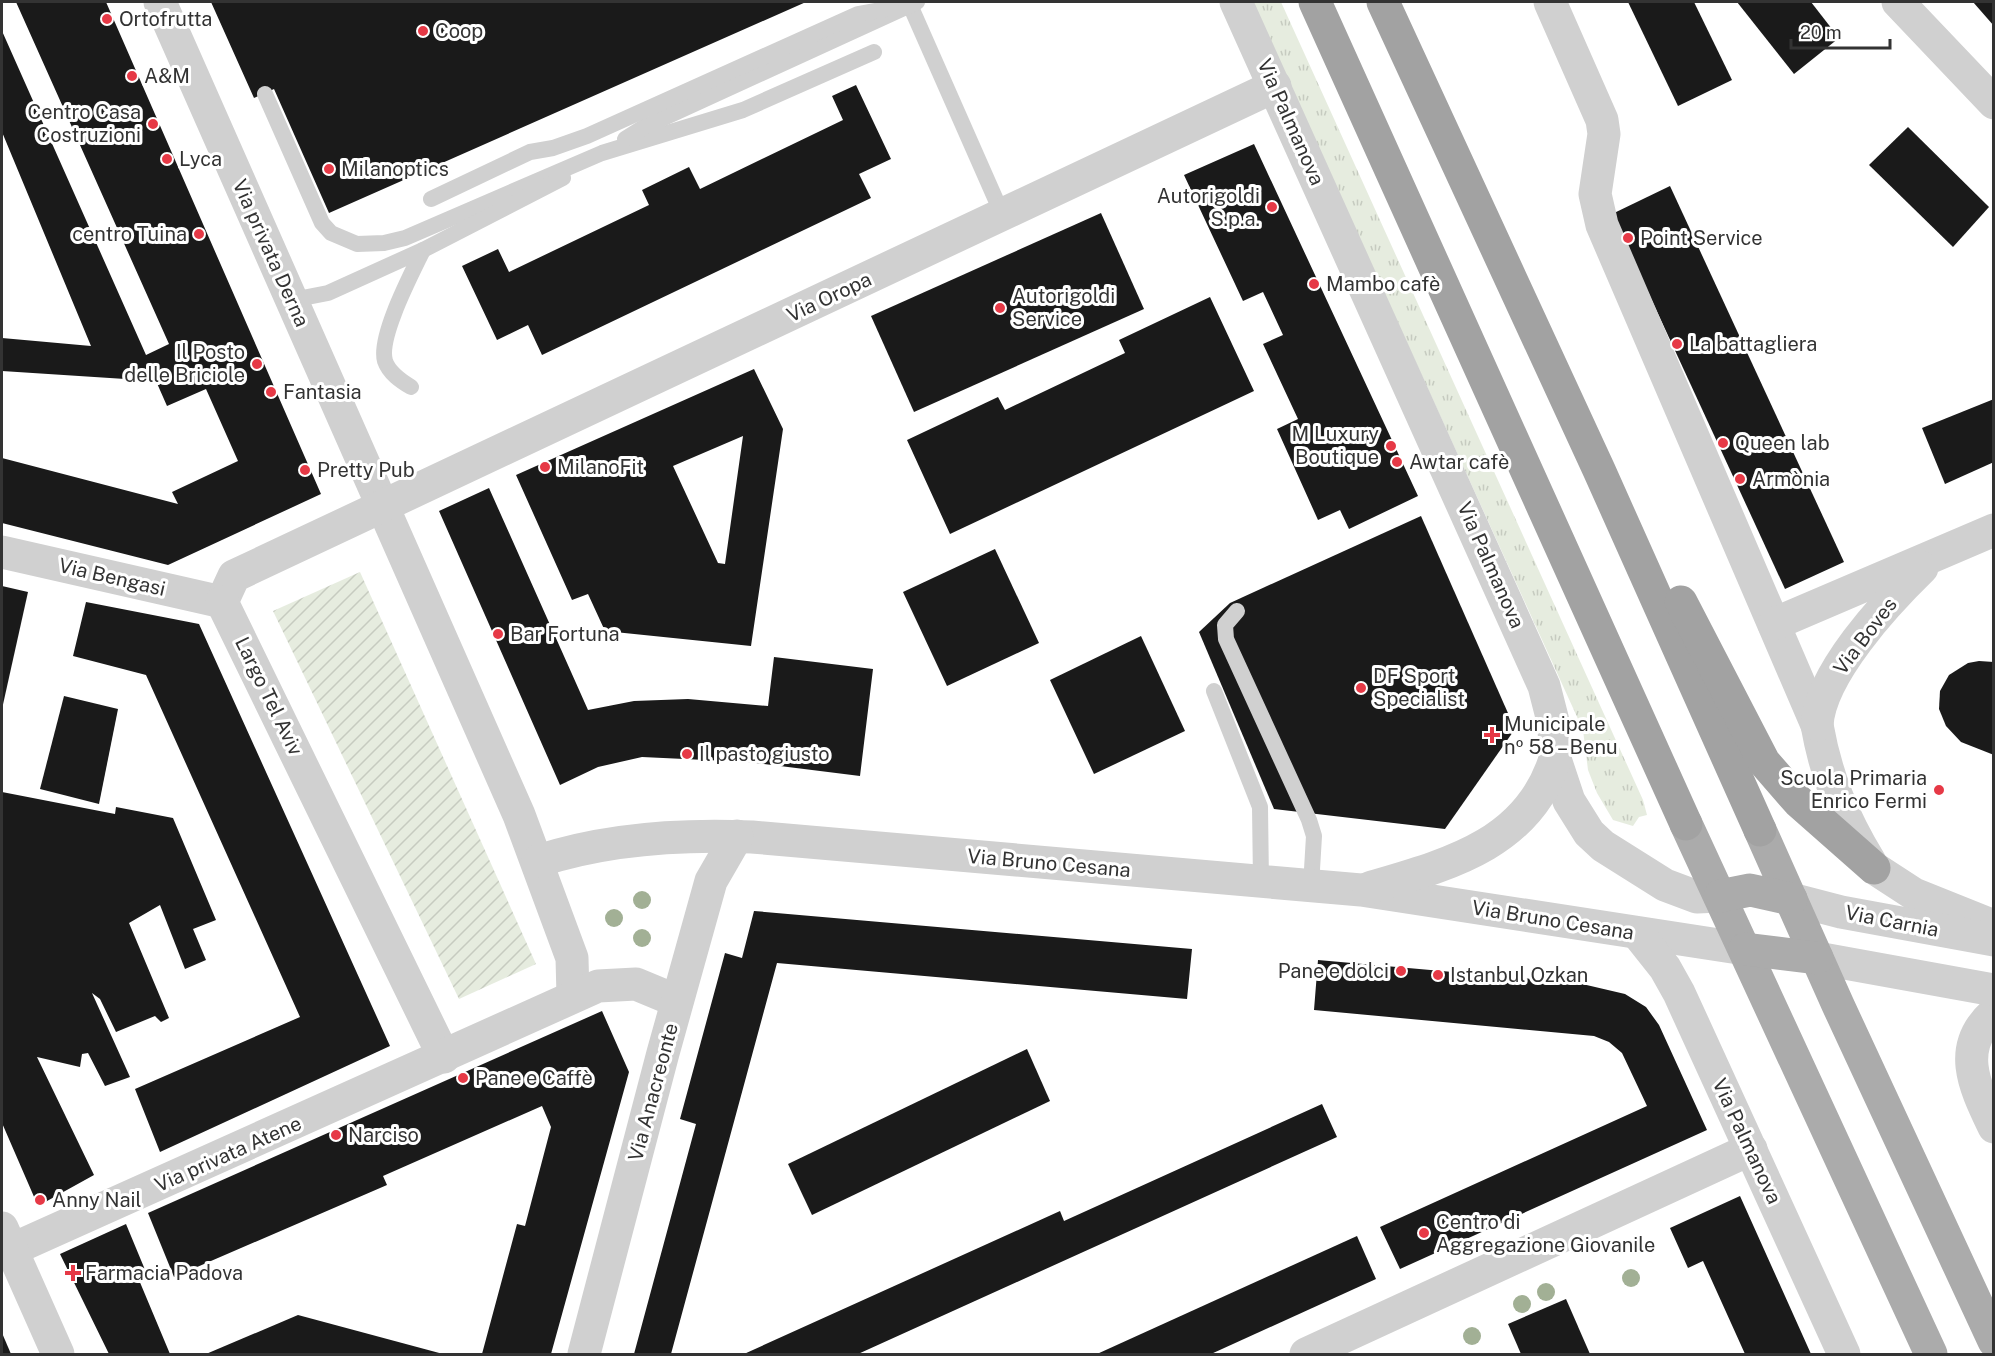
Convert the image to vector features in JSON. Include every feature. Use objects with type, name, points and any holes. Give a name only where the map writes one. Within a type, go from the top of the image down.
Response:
[{"type":"highway","points":[[1315,2],[1686,825]]},
{"type":"highway","points":[[1383,2],[1599,470],[1760,830]]},
{"type":"highway","points":[[1599,470],[1633,506],[1764,762],[1798,801],[1874,868]]},
{"type":"main road","points":[[1686,825],[1745,948],[1931,1354]]},
{"type":"main road","points":[[1760,830],[1994,1341]]},
{"type":"main road","name":"Via Palmanova","points":[[1720,896],[1750,890],[1791,899]]},
{"type":"main road","points":[[1745,948],[1817,958]]},
{"type":"street","name":"Via privata Derna","points":[[160,2],[382,505]]},
{"type":"street","name":"Via Palmanova","points":[[1236,2],[1544,686],[1554,725],[1555,759],[1565,792],[1578,819],[1603,846],[1665,885],[1704,898],[1720,896]]},
{"type":"street","points":[[1550,2],[1602,120],[1604,134],[1594,194],[1602,225],[1817,725],[1823,757],[1841,810],[1874,868],[1914,894],[1994,925]]},
{"type":"street","points":[[1898,2],[1993,103]]},
{"type":"street","name":"Via Oropa","points":[[382,505],[1003,216],[1275,86]]},
{"type":"street","points":[[222,602],[234,576],[382,505],[538,861],[572,958],[573,996]]},
{"type":"street","name":"Via Boves","points":[[1774,624],[1994,530]]},
{"type":"street","name":"Via Bengasi","points":[[2,552],[222,602]]},
{"type":"street","name":"Via Boves","points":[[1817,725],[1820,705],[1828,684],[1890,602],[1932,558]]},
{"type":"street","name":"Largo Tel Aviv","points":[[222,602],[444,1057]]},
{"type":"street","name":"Via Bruno Cesana","points":[[1361,890],[1437,867],[1492,839],[1522,818],[1534,805],[1555,759]]},
{"type":"street","points":[[538,861],[579,849],[629,842],[737,836]]},
{"type":"street","name":"Via Bruno Cesana","points":[[737,836],[1361,890],[1638,934],[1745,948]]},
{"type":"street","name":"Via Anacreonte","points":[[585,1354],[677,1001],[711,881],[737,836]]},
{"type":"street","name":"Via Carnia","points":[[1791,899],[1841,912],[1994,940]]},
{"type":"street","name":"Via Palmanova","points":[[1638,934],[1671,979],[1844,1354]]},
{"type":"street","points":[[1817,958],[1994,990]]},
{"type":"street","points":[[444,1057],[598,986],[627,983],[647,987],[677,1001]]},
{"type":"street","points":[[1994,1013],[1975,1033],[1971,1062],[1977,1090],[1994,1127]]},
{"type":"street","name":"Via privata Atene","points":[[4,1244],[444,1057]]},
{"type":"street","points":[[1306,1354],[1751,1149]]},
{"type":"street","points":[[4,1244],[58,1354]]},
{"type":"lane","points":[[292,300],[328,293],[423,250],[552,185],[644,127],[914,3]]},
{"type":"lane","points":[[431,199],[530,152],[553,148],[587,136],[858,14],[914,3]]},
{"type":"lane","points":[[914,3],[1003,216]]},
{"type":"lane","points":[[265,93],[322,223],[332,233],[357,244],[384,243],[421,232],[602,153],[743,110],[874,52]]},
{"type":"lane","points":[[411,387],[390,370],[385,360],[385,343],[405,286],[423,250]]},
{"type":"lane","points":[[1236,611],[1225,625],[1226,639],[1309,820],[1314,836],[1311,886]]},
{"type":"lane","points":[[1214,691],[1260,807],[1261,882]]},
{"type":"green space","points":[[1252,2],[1281,2],[1643,800],[1647,815],[1639,817],[1633,826],[1613,820],[1597,793],[1588,770],[1583,730]]},
{"type":"green space","points":[[360,572],[536,964],[459,999],[273,611]]},
{"type":"building","points":[[16,2],[106,2],[321,494],[168,565],[2,523],[2,458],[178,504],[172,492],[238,461],[206,389],[167,406],[156,381],[2,371],[2,338],[91,346],[2,132],[2,31],[146,355],[169,344]]},
{"type":"building","points":[[211,2],[806,2],[329,213],[274,89],[254,98]]},
{"type":"building","points":[[1628,2],[1694,2],[1732,80],[1678,106]]},
{"type":"building","points":[[1737,2],[1811,2],[1839,38],[1794,74]]},
{"type":"building","points":[[1973,2],[1994,2],[1994,26]]},
{"type":"building","points":[[856,85],[891,159],[859,174],[871,198],[542,355],[528,325],[497,340],[462,266],[498,249],[509,272],[649,205],[642,190],[689,167],[700,189],[843,120],[832,96]]},
{"type":"building","points":[[1908,127],[1989,207],[1953,247],[1869,165]]},
{"type":"building","points":[[1254,144],[1418,496],[1349,529],[1340,510],[1318,520],[1277,429],[1298,419],[1263,344],[1283,335],[1263,292],[1243,301],[1184,175]]},
{"type":"building","points":[[1670,186],[1844,562],[1785,589],[1612,214]]},
{"type":"building","points":[[1101,213],[1144,309],[914,412],[871,316]]},
{"type":"building","points":[[1210,297],[1254,391],[950,534],[907,440],[998,397],[1005,410],[1125,353],[1119,340]]},
{"type":"building","points":[[754,369],[783,429],[751,646],[605,631],[588,594],[572,600],[516,475]],"holes":[[[743,436],[725,564],[718,563],[673,466]]]},
{"type":"building","points":[[1994,399],[1994,462],[1945,484],[1922,428]]},
{"type":"building","points":[[489,488],[588,710],[634,701],[688,699],[768,706],[774,657],[873,669],[860,776],[748,762],[642,757],[598,767],[560,785],[439,511]]},
{"type":"building","points":[[1421,516],[1515,729],[1445,829],[1274,809],[1199,632],[1230,603]]},
{"type":"building","points":[[995,549],[1039,643],[947,686],[903,592]]},
{"type":"building","points":[[2,586],[28,592],[2,709]]},
{"type":"building","points":[[86,602],[199,624],[390,1046],[160,1152],[135,1089],[300,1017],[146,675],[73,656]]},
{"type":"building","points":[[1141,636],[1185,731],[1094,774],[1050,680]]},
{"type":"building","points":[[1994,662],[1994,755],[1961,742],[1946,726],[1939,709],[1940,691],[1949,675],[1968,663]]},
{"type":"building","points":[[64,696],[118,709],[99,804],[40,789]]},
{"type":"building","points":[[2,792],[115,814],[116,807],[173,818],[216,920],[193,929],[206,960],[185,969],[160,905],[129,923],[169,1018],[161,1022],[155,1016],[116,1032],[100,999],[92,993],[130,1077],[105,1086],[88,1053],[82,1054],[80,1067],[37,1057],[94,1175],[38,1206],[2,1123]]},
{"type":"building","points":[[754,911],[1192,949],[1187,999],[777,963],[671,1354],[634,1354],[696,1124],[680,1119],[725,953],[742,958]]},
{"type":"building","points":[[1318,960],[1578,983],[1625,994],[1646,1007],[1659,1025],[1707,1130],[1400,1269],[1380,1227],[1647,1106],[1622,1053],[1609,1042],[1594,1036],[1314,1010]]},
{"type":"building","points":[[602,1011],[629,1072],[551,1354],[482,1354],[517,1224],[525,1226],[551,1127],[542,1106],[383,1176],[387,1185],[174,1277],[148,1213]]},
{"type":"building","points":[[1027,1049],[1050,1101],[812,1215],[788,1164]]},
{"type":"building","points":[[1322,1104],[1337,1137],[858,1354],[744,1354],[1060,1211],[1064,1221]]},
{"type":"building","points":[[1740,1196],[1811,1354],[1745,1354],[1703,1261],[1688,1268],[1670,1228]]},
{"type":"building","points":[[126,1224],[148,1277],[139,1280],[170,1354],[109,1354],[60,1254]]},
{"type":"building","points":[[1357,1236],[1376,1279],[1211,1354],[1097,1354]]},
{"type":"building","points":[[1566,1299],[1590,1354],[1521,1354],[1508,1324]]},
{"type":"building","points":[[298,1315],[443,1354],[206,1354]]},
{"type":"building","points":[[2,1333],[11,1354],[2,1354]]},
{"type":"place","name":"Ortofrutta","points":[[107,19]]},
{"type":"place","name":"Coop","points":[[423,31]]},
{"type":"place","name":"A&M","points":[[132,76]]},
{"type":"place","name":"Centro Casa Costruzioni","points":[[153,124]]},
{"type":"place","name":"Lyca","points":[[167,159]]},
{"type":"place","name":"Milanoptics","points":[[329,169]]},
{"type":"place","name":"Autorigoldi S.p.a.","points":[[1272,207]]},
{"type":"place","name":"centro Tuina","points":[[199,234]]},
{"type":"place","name":"Point Service","points":[[1628,238]]},
{"type":"place","name":"Mambo cafè","points":[[1314,284]]},
{"type":"place","name":"Autorigoldi Service","points":[[1000,308]]},
{"type":"place","name":"La battagliera","points":[[1677,344]]},
{"type":"place","name":"Il Posto delle Briciole","points":[[257,364]]},
{"type":"place","name":"Fantasia","points":[[271,392]]},
{"type":"place","name":"Queen lab","points":[[1723,443]]},
{"type":"place","name":"M Luxury Boutique","points":[[1391,446]]},
{"type":"place","name":"Awtar cafè","points":[[1397,462]]},
{"type":"place","name":"MilanoFit","points":[[545,467]]},
{"type":"place","name":"Pretty Pub","points":[[305,470]]},
{"type":"place","name":"Armònia","points":[[1740,479]]},
{"type":"place","name":"Bar Fortuna","points":[[498,634]]},
{"type":"place","name":"DF Sport Specialist","points":[[1361,688]]},
{"type":"place","name":"Municipale nº 58 – Benu","points":[[1492,735]]},
{"type":"place","name":"Il pasto giusto","points":[[687,754]]},
{"type":"place","name":"Scuola Primaria Enrico Fermi","points":[[1939,790]]},
{"type":"place","name":"Pane e dolci","points":[[1401,971]]},
{"type":"place","name":"Istanbul Ozkan","points":[[1438,975]]},
{"type":"place","name":"Pane e Caffè","points":[[463,1078]]},
{"type":"place","name":"Narciso","points":[[336,1135]]},
{"type":"place","name":"Anny Nail","points":[[40,1200]]},
{"type":"place","name":"Centro di Aggregazione Giovanile","points":[[1424,1233]]},
{"type":"place","name":"Farmacia Padova","points":[[73,1273]]}]
